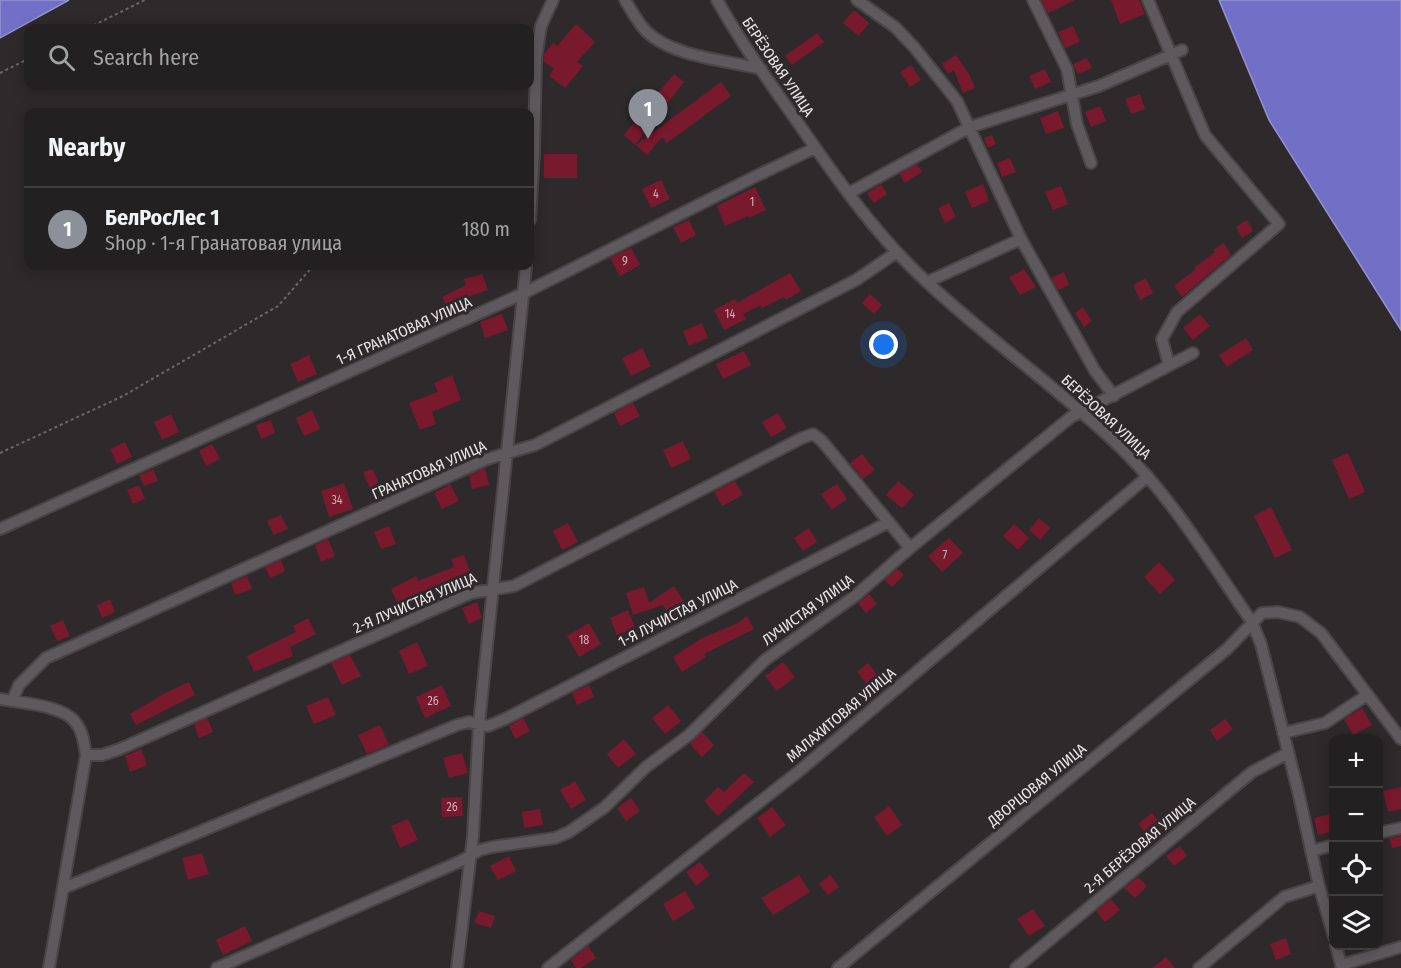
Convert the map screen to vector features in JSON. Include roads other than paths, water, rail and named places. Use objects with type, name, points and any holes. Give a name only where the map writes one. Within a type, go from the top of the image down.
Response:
[{"type":"street","points":[[534,152],[536,58],[541,26],[553,0]]},
{"type":"street","points":[[625,0],[646,31],[669,46],[708,58],[761,69]]},
{"type":"street","name":"БЕРЁЗОВАЯ УЛИЦА","points":[[717,0],[737,35],[815,148],[897,252],[927,282],[1081,411],[1121,449],[1171,506],[1252,622],[1261,644],[1329,920]]},
{"type":"street","points":[[857,0],[895,27],[957,101],[1021,239],[1095,370],[1114,396]]},
{"type":"street","points":[[1033,0],[1067,69],[1077,124],[1090,163]]},
{"type":"street","points":[[1148,0],[1205,135],[1279,224],[1177,312],[1162,339],[1169,365]]},
{"type":"street","points":[[849,193],[970,127],[1073,95],[1182,50]]},
{"type":"street","name":"1-Я ГРАНАТОВАЯ УЛИЦА","points":[[0,529],[524,294],[815,148]]},
{"type":"street","points":[[927,282],[1021,239]]},
{"type":"street","name":"ГРАНАТОВАЯ УЛИЦА","points":[[12,701],[19,685],[29,672],[46,658],[487,459],[535,445],[845,285],[897,252]]},
{"type":"street","points":[[457,968],[473,836],[479,724],[526,270]]},
{"type":"street","name":"ЛУЧИСТАЯ УЛИЦА","points":[[217,968],[470,855],[492,847],[555,838],[569,832],[605,807],[646,767],[689,735],[765,660],[834,613],[986,485],[1081,411],[1114,396],[1193,353]]},
{"type":"street","name":"2-Я ЛУЧИСТАЯ УЛИЦА","points":[[86,754],[102,755],[120,749],[471,593],[514,586],[813,434],[822,441],[889,522]]},
{"type":"street","name":"МАЛАХИТОВАЯ УЛИЦА","points":[[548,968],[798,772],[1147,477]]},
{"type":"street","points":[[889,522],[910,548]]},
{"type":"street","name":"1-Я ЛУЧИСТАЯ УЛИЦА","points":[[64,888],[457,725],[469,722],[488,726],[505,719],[889,522]]},
{"type":"street","points":[[1252,622],[1262,613],[1278,612],[1300,617],[1321,633],[1401,739]]},
{"type":"street","name":"ДВОРЦОВАЯ УЛИЦА","points":[[838,968],[1218,657],[1252,622]]},
{"type":"street","points":[[1283,733],[1325,723],[1367,695]]},
{"type":"street","points":[[0,699],[65,712],[76,722],[83,734],[86,754],[49,968]]},
{"type":"street","name":"2-Я БЕРЁЗОВАЯ УЛИЦА","points":[[1016,968],[1252,772],[1288,753]]},
{"type":"street","points":[[1383,832],[1401,828]]},
{"type":"street","points":[[1311,850],[1329,846]]},
{"type":"street","points":[[1199,968],[1284,897],[1319,886]]},
{"type":"street","points":[[1337,950],[1342,966],[1401,947]]},
{"type":"place","name":"БелРосЛес 1","points":[[648,139]]}]
